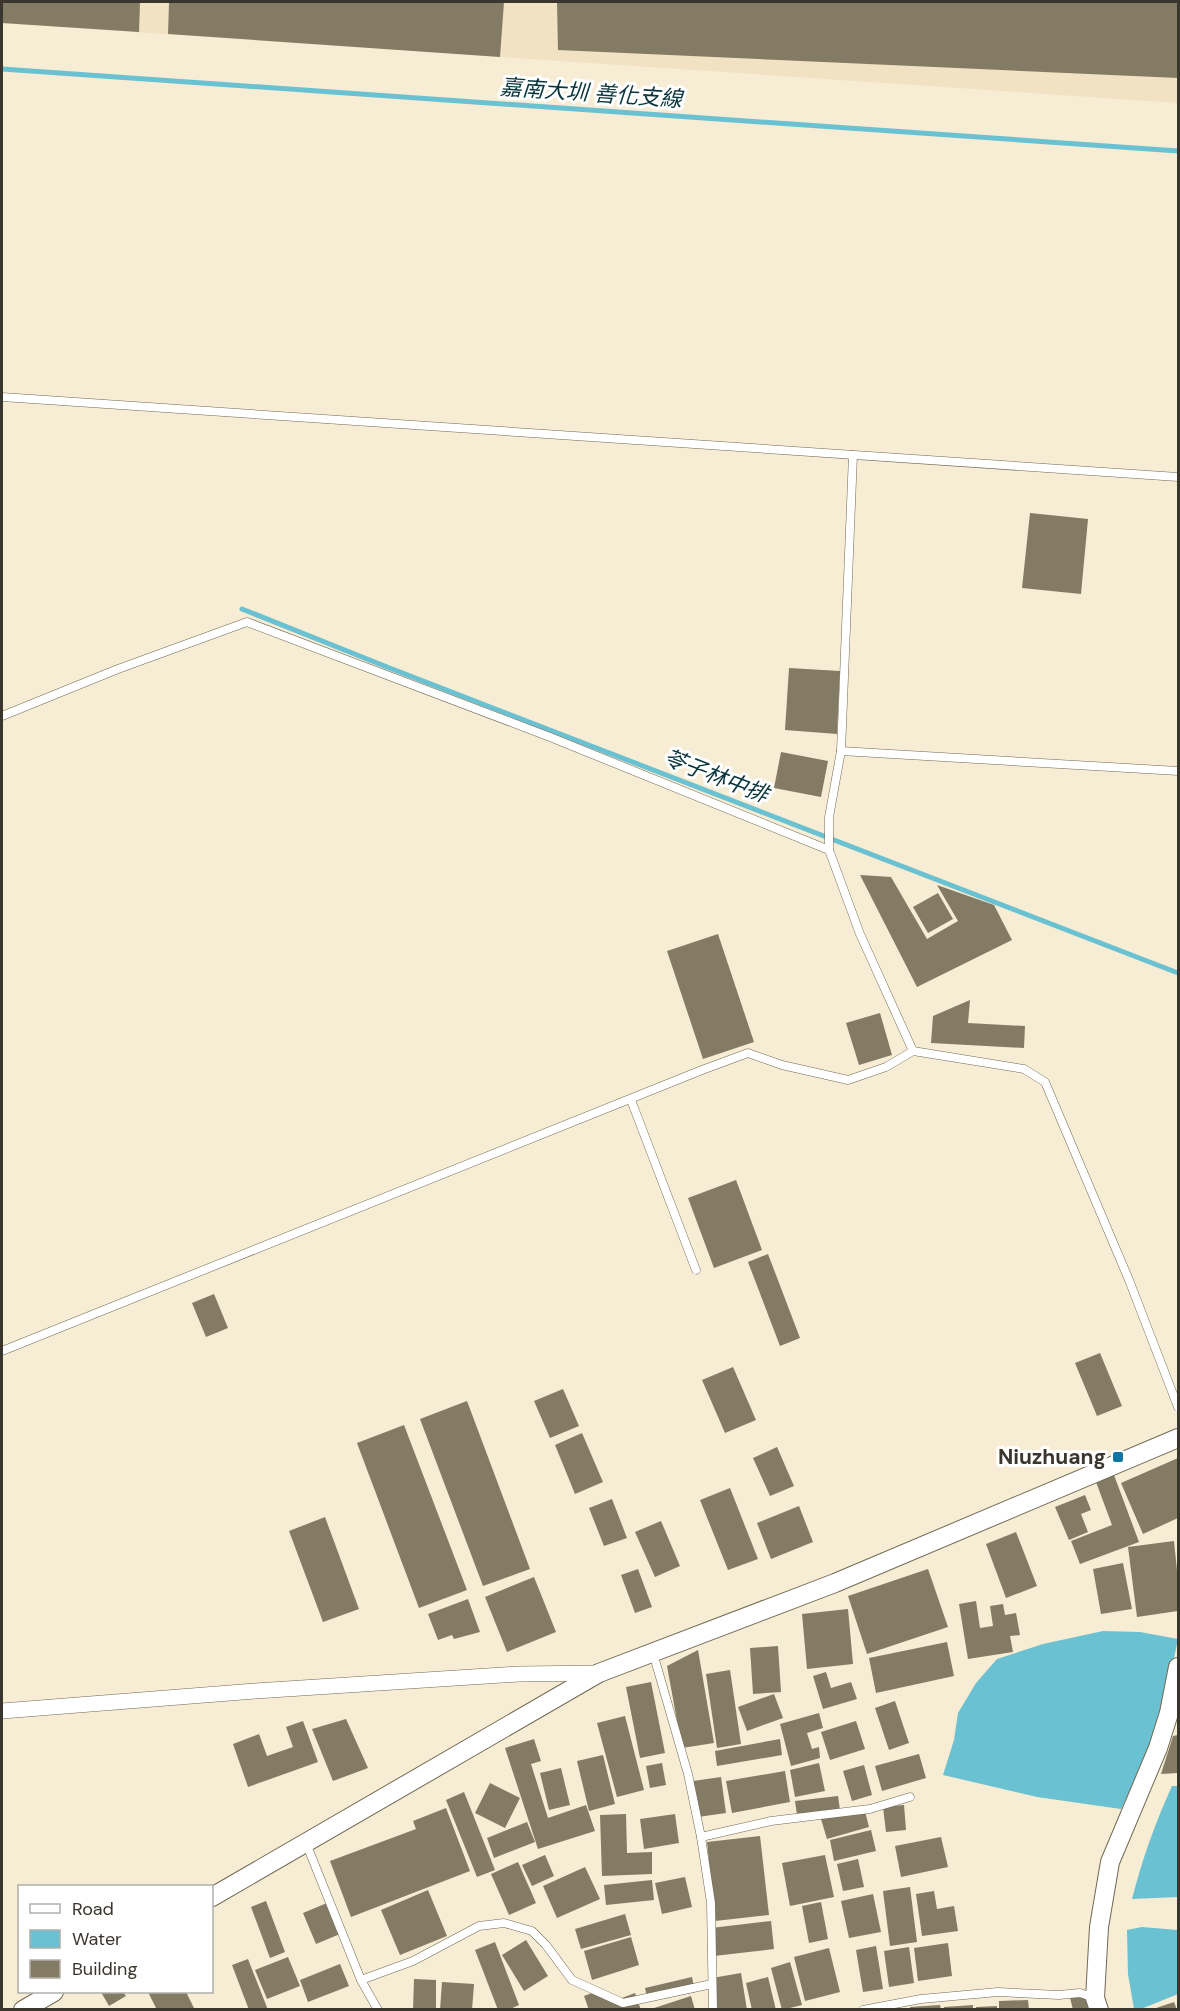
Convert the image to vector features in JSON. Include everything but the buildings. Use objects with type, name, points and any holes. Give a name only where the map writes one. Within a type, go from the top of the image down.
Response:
[{"type":"street","points":[[213,1897],[599,1673],[835,1583],[1179,1438]]},
{"type":"street","points":[[1097,2004],[1099,1927],[1110,1862],[1158,1748],[1169,1713],[1179,1667]]},
{"type":"street","points":[[2,1711],[255,1691],[496,1676],[599,1673]]},
{"type":"street","points":[[23,2010],[52,1993]]},
{"type":"lane","points":[[2,397],[1179,477]]},
{"type":"lane","points":[[853,455],[841,751],[829,817],[829,847],[860,934],[913,1051]]},
{"type":"lane","points":[[2,716],[118,669],[248,622],[829,847]]},
{"type":"lane","points":[[841,751],[1179,771]]},
{"type":"lane","points":[[2,1351],[748,1053],[782,1065],[848,1080],[886,1067],[913,1051],[1024,1069],[1045,1082],[1129,1280],[1179,1407]]},
{"type":"lane","points":[[631,1100],[696,1270]]},
{"type":"lane","points":[[653,1652],[688,1774],[701,1837],[711,1903],[713,2010]]},
{"type":"lane","points":[[701,1837],[771,1821],[870,1809],[910,1797]]},
{"type":"lane","points":[[305,1842],[361,1980],[378,2010]]},
{"type":"lane","points":[[361,1980],[413,1961],[479,1926],[504,1923],[532,1931],[546,1945],[572,1980],[623,2003],[712,1984]]},
{"type":"lane","points":[[863,2010],[921,1999],[998,1992],[1080,1994],[1097,2004]]},
{"type":"shaded area","points":[[2,2],[1178,2],[1178,103],[2,23]]},
{"type":"water","points":[[1103,1631],[1140,1632],[1178,1639],[1162,1715],[1143,1766],[1121,1809],[1037,1797],[943,1775],[954,1740],[958,1713],[976,1683],[997,1659],[1043,1644]]},
{"type":"water","points":[[1172,1786],[1178,1786],[1178,1897],[1132,1899],[1149,1842]]},
{"type":"water","points":[[1142,1927],[1178,1930],[1178,1994],[1141,2009],[1134,2009],[1128,1974],[1127,1930]]},
{"type":"waterway","name":"嘉南大圳 善化支線","points":[[2,69],[1178,151]]},
{"type":"waterway","name":"苓子林中排","points":[[242,609],[1178,973]]},
{"type":"place","name":"Niuzhuang","points":[[1118,1457]]}]
